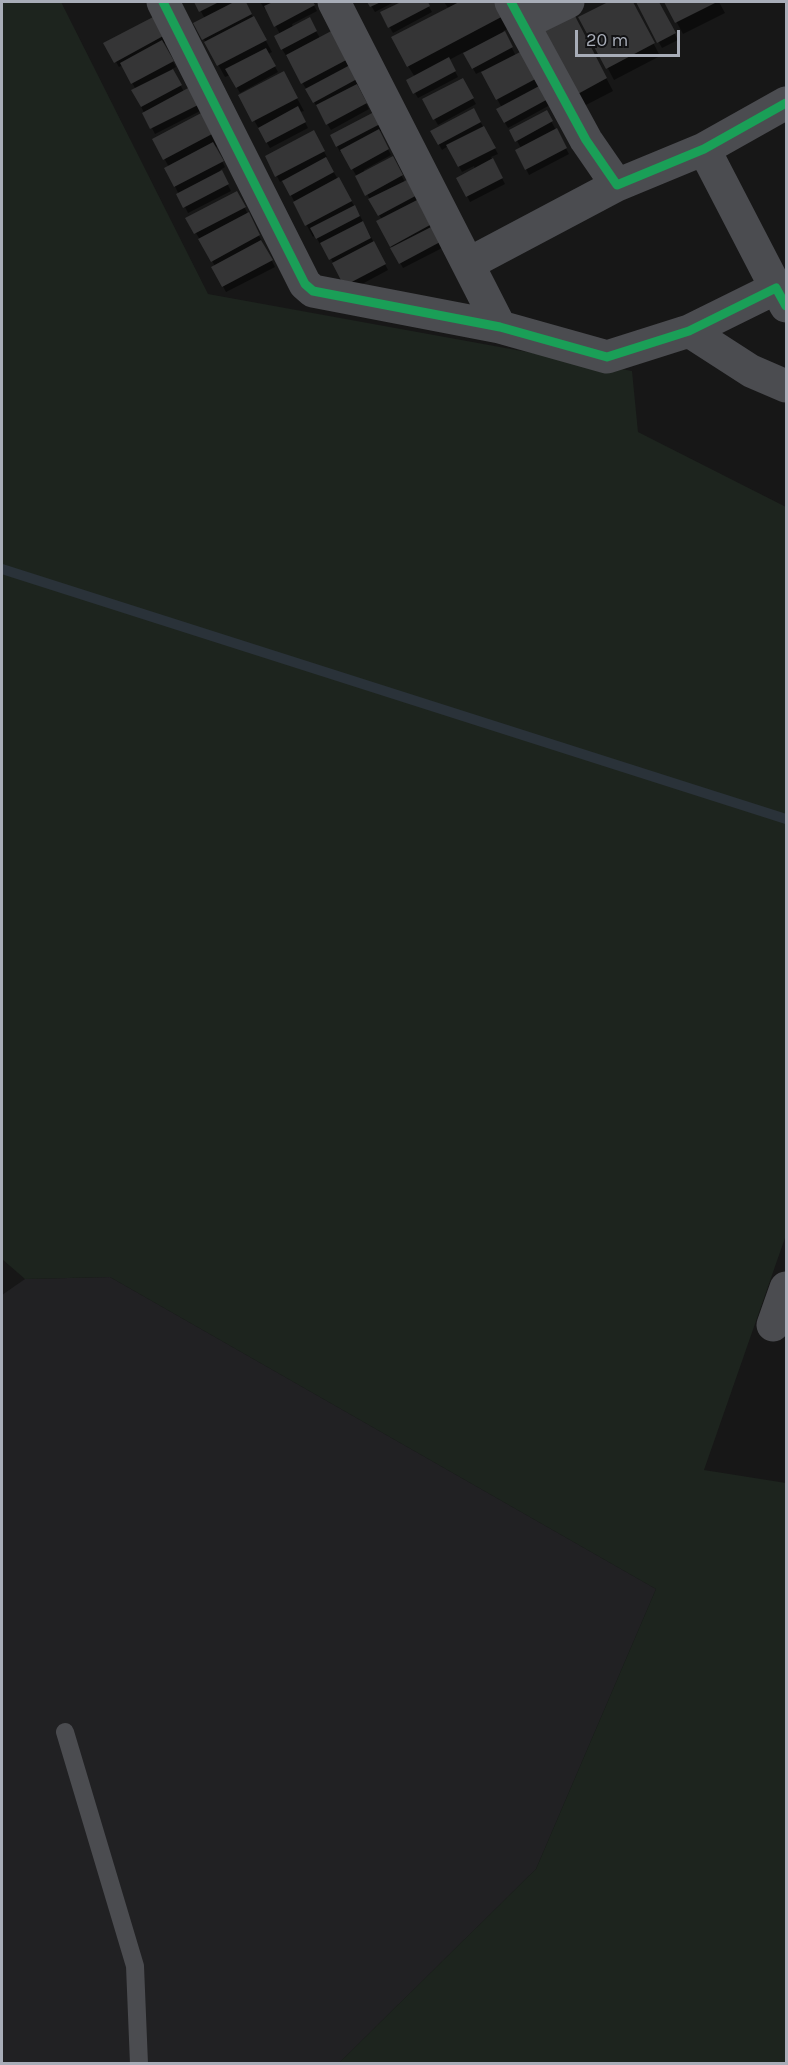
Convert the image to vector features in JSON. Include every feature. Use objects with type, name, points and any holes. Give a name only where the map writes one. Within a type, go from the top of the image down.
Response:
[{"type":"street","points":[[163,2],[305,284],[313,291],[500,327],[607,357],[689,331],[781,297],[704,149]]},
{"type":"street","points":[[334,2],[500,327]]},
{"type":"street","points":[[568,2],[517,13],[586,140],[617,185]]},
{"type":"street","points":[[468,264],[617,185],[704,149],[786,104]]},
{"type":"street","points":[[689,331],[752,371],[786,386]]},
{"type":"street","points":[[773,1325],[786,1287]]},
{"type":"lane","points":[[65,1732],[135,1966],[139,2064]]},
{"type":"shaded area","points":[[2,2],[61,2],[208,294],[632,371],[638,432],[786,507],[786,1235],[704,1470],[786,1483],[786,2063],[339,2063],[536,1869],[656,1589],[110,1277],[25,1279],[2,1259]]},
{"type":"shaded area","points":[[110,1277],[656,1589],[536,1869],[339,2063],[2,2064],[2,1295],[25,1279]]},
{"type":"building","points":[[194,2],[219,2],[199,12]]},
{"type":"building","points":[[234,2],[246,2],[252,14],[202,40],[193,23]]},
{"type":"building","points":[[273,2],[313,2],[315,5],[274,27],[264,6]]},
{"type":"building","points":[[367,2],[381,2],[370,7]]},
{"type":"building","points":[[401,2],[428,2],[430,6],[388,28],[380,12]]},
{"type":"building","points":[[459,2],[500,2],[507,14],[407,67],[391,37]]},
{"type":"building","points":[[608,2],[633,2],[655,43],[606,69],[578,17]]},
{"type":"building","points":[[636,2],[659,2],[676,33],[657,43]]},
{"type":"building","points":[[664,2],[717,2],[675,23]]},
{"type":"building","points":[[574,14],[607,78],[576,95],[542,30]]},
{"type":"building","points":[[155,16],[165,35],[114,63],[103,43]]},
{"type":"building","points":[[254,16],[267,40],[217,66],[204,42]]},
{"type":"building","points":[[310,17],[317,31],[281,50],[274,36]]},
{"type":"building","points":[[335,29],[350,58],[301,84],[286,55]]},
{"type":"building","points":[[505,31],[513,47],[472,69],[463,53]]},
{"type":"building","points":[[162,40],[174,61],[131,84],[120,63]]},
{"type":"building","points":[[266,48],[276,66],[236,88],[225,69]]},
{"type":"building","points":[[526,49],[541,76],[496,100],[481,72]]},
{"type":"building","points":[[449,57],[456,71],[413,94],[406,80]]},
{"type":"building","points":[[350,65],[357,79],[313,103],[305,89]]},
{"type":"building","points":[[173,69],[182,85],[141,107],[131,90]]},
{"type":"building","points":[[284,71],[298,98],[252,122],[238,95]]},
{"type":"building","points":[[463,78],[474,98],[433,120],[422,99]]},
{"type":"building","points":[[357,84],[367,103],[326,125],[316,105]]},
{"type":"building","points":[[541,85],[548,99],[504,123],[496,109]]},
{"type":"building","points":[[190,87],[200,104],[150,129],[142,113]]},
{"type":"building","points":[[298,106],[306,122],[266,143],[258,128]]},
{"type":"building","points":[[474,108],[481,122],[438,145],[430,131]]},
{"type":"building","points":[[547,110],[553,121],[515,142],[509,130]]},
{"type":"building","points":[[376,111],[382,123],[336,147],[330,135]]},
{"type":"building","points":[[203,112],[214,133],[163,160],[152,139]]},
{"type":"building","points":[[484,126],[496,148],[458,167],[446,145]]},
{"type":"building","points":[[557,128],[567,148],[525,170],[515,150]]},
{"type":"building","points":[[379,129],[389,149],[351,170],[340,150]]},
{"type":"building","points":[[314,130],[325,151],[275,177],[265,156]]},
{"type":"building","points":[[213,142],[224,161],[174,187],[164,168]]},
{"type":"building","points":[[393,156],[403,175],[365,196],[355,176]]},
{"type":"building","points":[[326,157],[334,172],[290,196],[282,181]]},
{"type":"building","points":[[493,158],[503,178],[466,197],[456,178]]},
{"type":"building","points":[[222,170],[229,184],[183,208],[176,194]]},
{"type":"building","points":[[339,177],[352,201],[305,226],[293,202]]},
{"type":"building","points":[[413,177],[421,193],[378,216],[368,199]]},
{"type":"building","points":[[237,191],[246,207],[194,234],[185,218]]},
{"type":"building","points":[[417,200],[430,225],[390,247],[376,221]]},
{"type":"building","points":[[355,205],[360,216],[316,239],[310,228]]},
{"type":"building","points":[[249,212],[260,235],[211,262],[198,239]]},
{"type":"building","points":[[363,221],[371,238],[329,260],[320,243]]},
{"type":"building","points":[[433,226],[442,241],[399,264],[390,248]]},
{"type":"building","points":[[261,240],[273,260],[222,287],[211,267]]},
{"type":"building","points":[[374,241],[386,264],[344,286],[332,263]]},
{"type":"waterway","points":[[2,569],[786,819]]},
{"type":"cycle path","points":[[163,2],[305,284],[313,291],[500,327],[607,357],[689,331],[776,288],[786,306]]},
{"type":"cycle path","points":[[511,2],[586,140],[617,185],[704,149],[786,103]]}]
